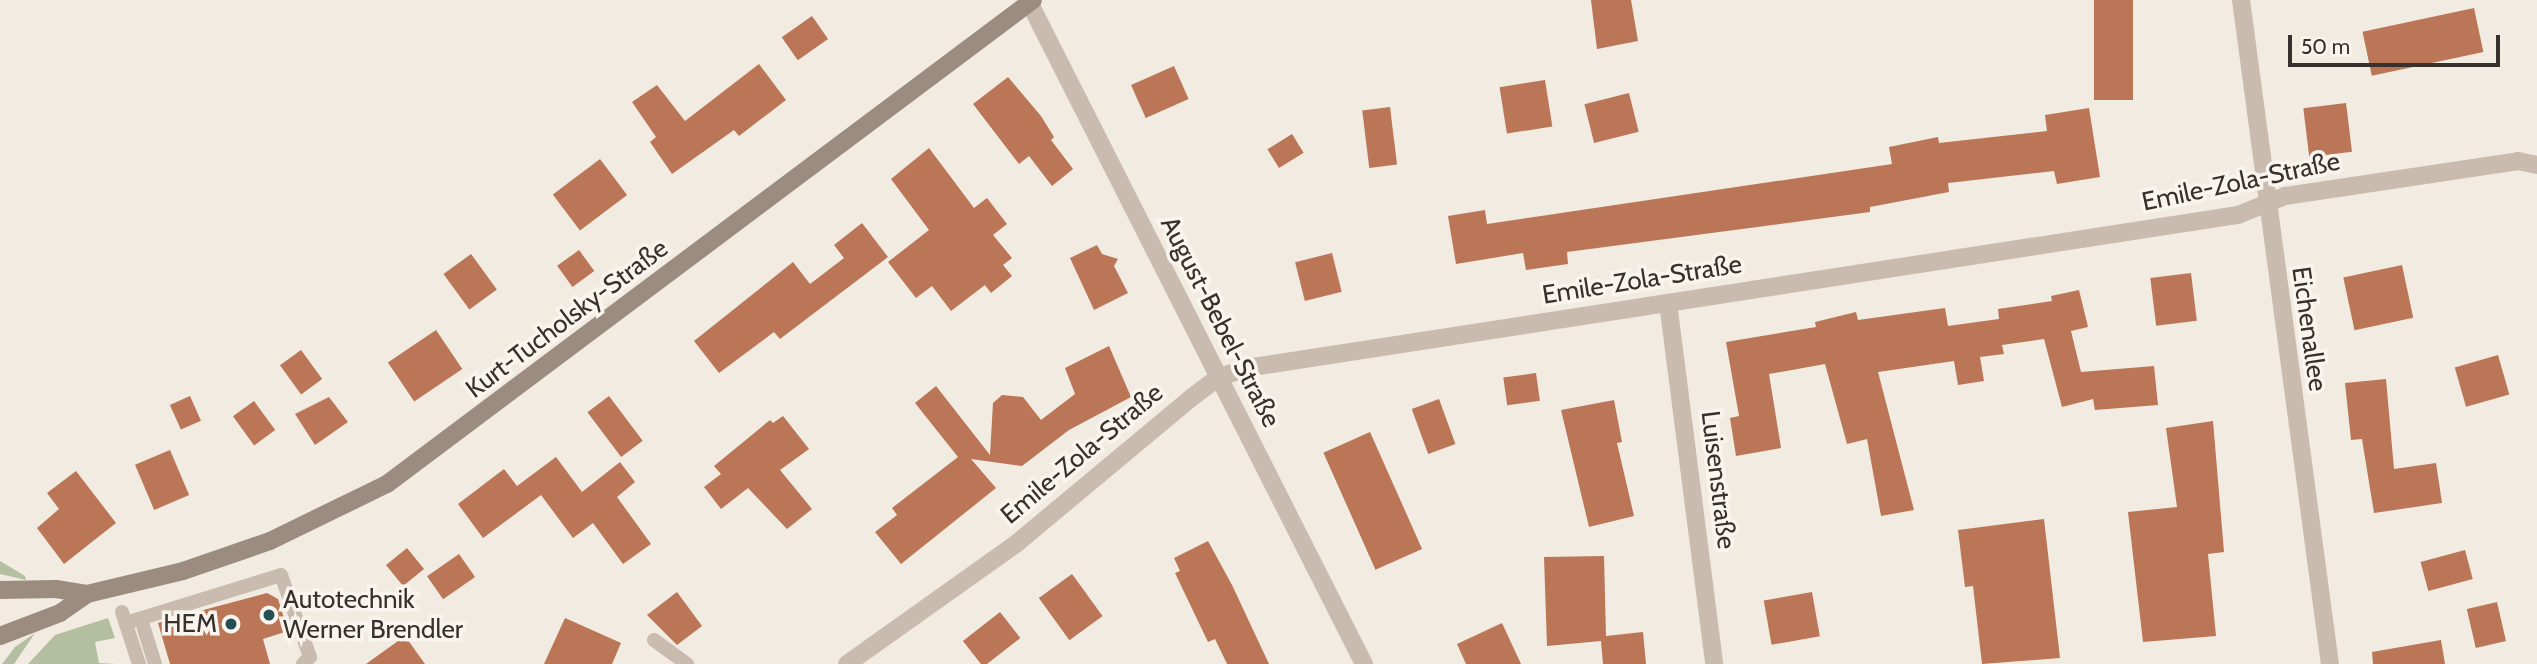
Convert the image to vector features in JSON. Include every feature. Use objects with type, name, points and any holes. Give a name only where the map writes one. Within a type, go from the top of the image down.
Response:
[{"type":"main road","name":"Kurt-Tucholsky-Straße","points":[[0,636],[60,613],[87,594],[183,571],[270,541],[387,484],[1031,1]]},
{"type":"main road","name":"Kurt-Tucholsky-Straße","points":[[0,590],[56,589],[87,594]]},
{"type":"street","name":"Eichenallee","points":[[2241,0],[2265,204],[2330,664]]},
{"type":"street","name":"August-Bebel-Straße","points":[[1031,1],[1218,378],[1364,664]]},
{"type":"street","name":"Emile-Zola-Straße","points":[[847,664],[1017,543],[1218,378],[1246,368],[2238,215],[2285,196],[2504,163],[2537,164]]},
{"type":"street","name":"Luisenstraße","points":[[1668,303],[1714,664]]},
{"type":"lane","points":[[139,664],[124,617],[141,618],[174,613],[281,575],[310,657],[303,664]]},
{"type":"lane","points":[[141,618],[155,664]]},
{"type":"lane","points":[[654,640],[687,664]]},
{"type":"green space","points":[[0,561],[25,576],[26,580],[0,574]]},
{"type":"green space","points":[[108,618],[115,638],[95,642],[99,663],[116,664],[28,664],[55,635]]},
{"type":"green space","points":[[35,633],[14,664],[2,664],[15,647]]},
{"type":"building","points":[[1591,0],[1631,0],[1638,41],[1597,49]]},
{"type":"building","points":[[2094,0],[2133,0],[2133,100],[2094,100]]},
{"type":"building","points":[[2474,8],[2483,52],[2372,76],[2362,32]]},
{"type":"building","points":[[812,16],[828,39],[798,60],[782,37]]},
{"type":"building","points":[[759,64],[786,100],[739,136],[734,130],[672,174],[650,142],[656,137],[632,102],[657,85],[685,121]]},
{"type":"building","points":[[1174,66],[1189,99],[1146,118],[1131,85]]},
{"type":"building","points":[[1008,77],[1041,116],[1054,137],[1051,140],[1073,169],[1052,186],[1029,156],[1019,164],[973,104]]},
{"type":"building","points":[[1545,80],[1552,126],[1507,134],[1500,87]]},
{"type":"building","points":[[1629,93],[1639,132],[1594,143],[1584,104]]},
{"type":"building","points":[[2346,103],[2352,152],[2309,157],[2303,108]]},
{"type":"building","points":[[1390,107],[1397,165],[1369,168],[1362,110]]},
{"type":"building","points":[[2089,108],[2100,177],[2057,184],[2054,171],[1948,183],[1949,192],[1870,207],[1870,212],[1567,252],[1568,264],[1526,270],[1523,253],[1456,264],[1448,216],[1485,210],[1487,224],[1892,164],[1889,147],[1938,137],[1939,143],[2047,131],[2045,115]]},
{"type":"building","points":[[1292,134],[1304,153],[1279,168],[1267,149]]},
{"type":"building","points":[[929,148],[974,208],[987,198],[1007,224],[993,235],[1012,258],[1003,265],[1012,276],[991,293],[985,285],[951,311],[932,286],[916,298],[888,262],[929,230],[891,179]]},
{"type":"building","points":[[600,159],[627,195],[580,230],[553,195]]},
{"type":"building","points":[[862,223],[888,257],[780,339],[774,332],[719,373],[694,341],[793,262],[810,284],[844,258],[834,245]]},
{"type":"building","points":[[1097,245],[1102,254],[1118,259],[1114,266],[1128,293],[1094,310],[1070,258]]},
{"type":"building","points":[[579,250],[594,271],[572,287],[557,266]]},
{"type":"building","points":[[1332,253],[1342,292],[1305,301],[1295,262]]},
{"type":"building","points":[[471,254],[497,290],[469,310],[443,274]]},
{"type":"building","points":[[2402,265],[2413,318],[2355,330],[2343,277]]},
{"type":"building","points":[[2191,273],[2197,321],[2156,326],[2150,278]]},
{"type":"building","points":[[2079,290],[2088,327],[2071,331],[2081,372],[2154,366],[2158,405],[2095,410],[2093,399],[2062,407],[2044,339],[2002,345],[2004,354],[1980,357],[1984,381],[1958,385],[1954,361],[1878,372],[1914,510],[1881,516],[1867,439],[1847,444],[1825,364],[1769,374],[1781,448],[1736,456],[1730,418],[1739,416],[1726,342],[1816,327],[1815,322],[1856,312],[1858,320],[1945,308],[1948,326],[1999,319],[1998,309],[2052,301],[2051,296]]},
{"type":"building","points":[[436,330],[462,369],[414,401],[388,362]]},
{"type":"building","points":[[1109,346],[1131,397],[1069,430],[1022,466],[971,459],[996,488],[901,564],[875,532],[897,515],[892,508],[958,457],[915,403],[936,386],[990,455],[993,403],[1002,395],[1023,397],[1041,420],[1075,394],[1065,368]]},
{"type":"building","points":[[301,350],[322,379],[301,394],[280,365]]},
{"type":"building","points":[[2498,355],[2509,394],[2466,407],[2455,367]]},
{"type":"building","points":[[1536,373],[1540,401],[1507,405],[1503,378]]},
{"type":"building","points":[[2386,379],[2394,469],[2436,463],[2442,503],[2374,513],[2362,439],[2351,440],[2345,383]]},
{"type":"building","points":[[190,396],[201,421],[181,430],[170,405]]},
{"type":"building","points":[[609,396],[643,441],[621,457],[587,412]]},
{"type":"building","points":[[329,397],[348,422],[315,445],[295,414]]},
{"type":"building","points":[[1439,399],[1455,444],[1428,454],[1412,409]]},
{"type":"building","points":[[1614,400],[1622,442],[1617,443],[1634,516],[1589,527],[1561,410]]},
{"type":"building","points":[[254,401],[275,430],[254,445],[233,416]]},
{"type":"building","points":[[783,416],[809,449],[780,470],[812,509],[787,529],[748,488],[721,509],[704,487],[721,474],[714,466],[770,420],[773,423]]},
{"type":"building","points":[[2213,421],[2224,552],[2208,554],[2216,636],[2143,642],[2128,512],[2177,507],[2166,428]]},
{"type":"building","points":[[1370,432],[1422,549],[1375,570],[1323,453]]},
{"type":"building","points":[[170,450],[189,495],[154,510],[135,465]]},
{"type":"building","points":[[556,457],[582,492],[620,462],[635,482],[617,497],[651,544],[623,564],[593,523],[573,538],[541,495],[483,538],[458,504],[504,469],[517,486]]},
{"type":"building","points":[[76,471],[116,523],[64,564],[37,528],[59,509],[47,493]]},
{"type":"building","points":[[2044,519],[2060,658],[1982,664],[1973,586],[1965,587],[1958,530]]},
{"type":"building","points":[[1208,541],[1269,664],[1227,664],[1215,639],[1208,642],[1175,573],[1180,571],[1174,558]]},
{"type":"building","points":[[407,548],[424,569],[403,586],[386,565]]},
{"type":"building","points":[[2465,550],[2473,579],[2428,591],[2421,562]]},
{"type":"building","points":[[459,554],[475,577],[443,599],[427,576]]},
{"type":"building","points":[[1604,556],[1606,636],[1643,632],[1646,664],[1603,664],[1601,641],[1547,646],[1544,557]]},
{"type":"building","points":[[1072,574],[1103,616],[1069,640],[1039,598]]},
{"type":"building","points":[[677,592],[702,626],[677,645],[647,615]]},
{"type":"building","points":[[1812,592],[1820,636],[1772,645],[1764,601]]},
{"type":"building","points":[[267,593],[278,599],[288,631],[263,639],[270,664],[170,664],[158,623],[187,614],[198,629],[192,613]]},
{"type":"building","points":[[2497,602],[2506,641],[2476,648],[2467,609]]},
{"type":"building","points":[[1000,612],[1020,638],[987,664],[981,664],[963,641]]},
{"type":"building","points":[[565,618],[621,643],[612,664],[544,664]]},
{"type":"building","points":[[1502,623],[1521,664],[1466,664],[1457,644]]},
{"type":"building","points":[[405,636],[425,664],[366,664]]},
{"type":"building","points":[[2441,640],[2445,664],[2373,664],[2372,652]]},
{"type":"place","name":"Autotechnik Werner Brendler","points":[[269,615]]},
{"type":"place","name":"HEM","points":[[231,624]]}]
